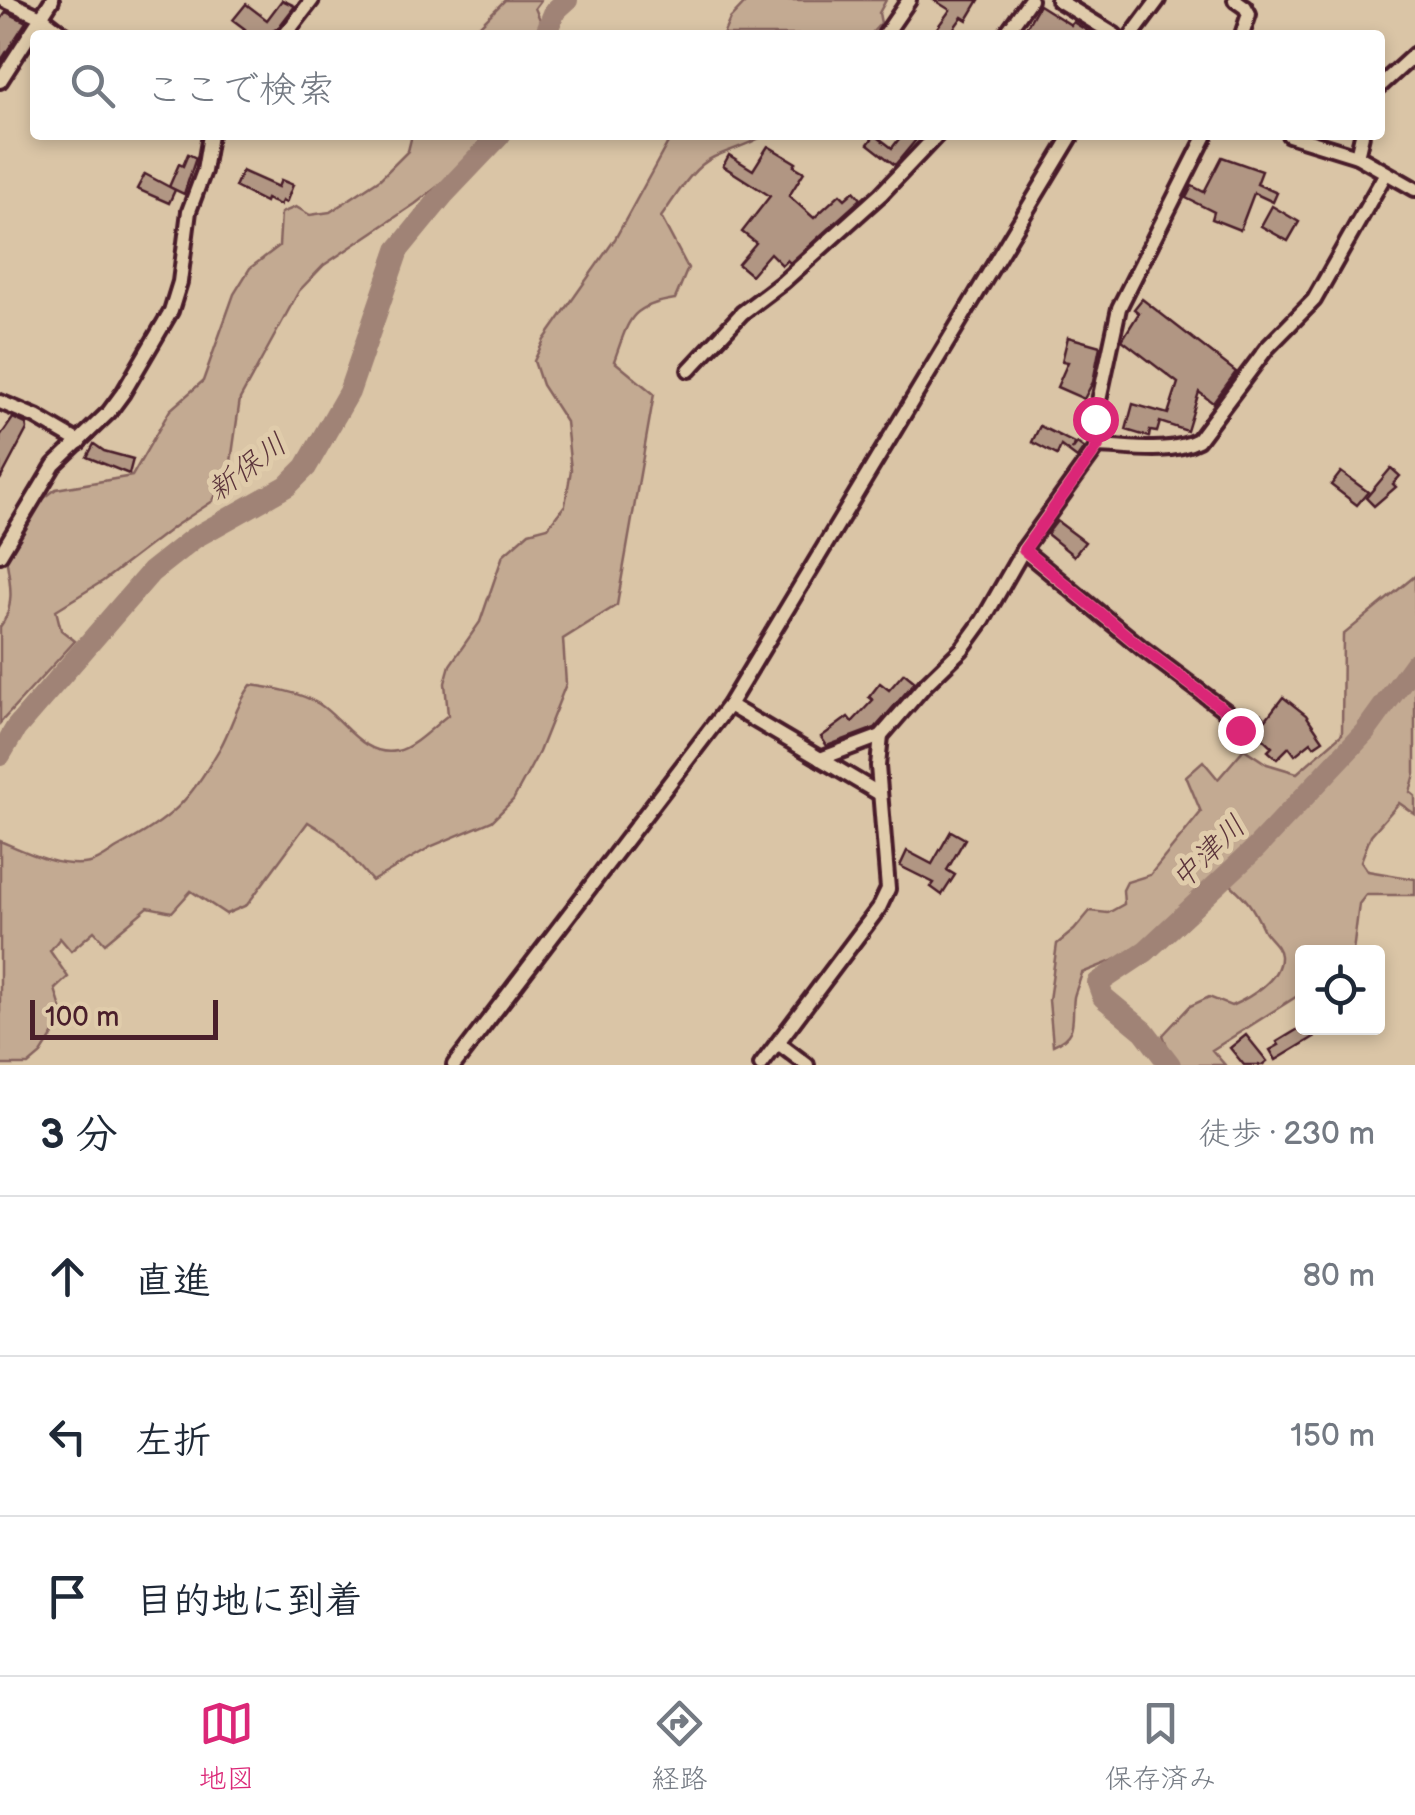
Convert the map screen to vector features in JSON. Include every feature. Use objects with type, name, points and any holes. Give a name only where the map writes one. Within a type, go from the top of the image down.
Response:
[{"type":"street","points":[[4,0],[43,18],[59,30]]},
{"type":"street","points":[[35,30],[52,0]]},
{"type":"street","points":[[289,30],[312,0]]},
{"type":"street","points":[[889,30],[910,0]]},
{"type":"street","points":[[1009,30],[1030,0]]},
{"type":"street","points":[[1058,0],[1108,30]]},
{"type":"street","points":[[1136,30],[1158,0]]},
{"type":"street","points":[[1235,0],[1249,14],[1244,30]]},
{"type":"street","points":[[0,81],[30,37]]},
{"type":"street","points":[[1385,81],[1415,54]]},
{"type":"street","points":[[0,555],[54,466],[123,393],[172,310],[180,282],[189,211],[204,171],[209,140]]},
{"type":"street","points":[[689,370],[742,313],[784,282],[881,194],[932,140]]},
{"type":"street","points":[[454,1065],[729,706],[1069,140]]},
{"type":"street","points":[[820,759],[881,736],[962,648],[1024,550],[1098,446],[1095,419],[1119,308],[1203,140]]},
{"type":"street","points":[[1305,140],[1358,156],[1415,188]]},
{"type":"street","points":[[1358,156],[1361,140]]},
{"type":"street","points":[[1098,446],[1162,449],[1187,446],[1198,440],[1267,348],[1314,300],[1386,173]]},
{"type":"street","points":[[0,402],[79,442]]},
{"type":"street","points":[[1024,550],[1227,712],[1240,730]]},
{"type":"street","points":[[729,706],[880,794]]},
{"type":"street","points":[[761,1065],[879,908],[888,889],[880,794],[881,736]]},
{"type":"street","points":[[778,1042],[807,1065]]},
{"type":"shaded area","points":[[505,0],[541,0],[535,8],[541,22],[539,30],[475,30]]},
{"type":"shaded area","points":[[748,0],[886,0],[879,13],[881,23],[875,30],[725,30]]},
{"type":"shaded area","points":[[411,140],[481,140],[455,173],[324,265],[299,291],[240,399],[231,462],[213,501],[56,610],[61,630],[75,641],[0,723],[0,627],[8,611],[10,593],[6,557],[43,499],[56,489],[132,476],[170,410],[203,381],[234,294],[250,268],[279,246],[281,213],[296,207],[310,215],[330,212],[380,179],[408,151]]},
{"type":"shaded area","points":[[669,140],[756,140],[714,157],[698,168],[661,217],[688,268],[675,299],[648,306],[633,317],[614,361],[654,394],[617,605],[563,639],[566,684],[539,752],[513,800],[492,821],[432,846],[372,881],[335,839],[308,822],[247,905],[226,914],[191,891],[172,912],[148,907],[105,943],[94,931],[71,951],[60,938],[50,951],[68,977],[55,989],[64,1018],[41,1054],[28,1065],[0,1065],[0,841],[44,858],[79,864],[97,861],[152,828],[178,807],[199,782],[251,685],[311,700],[354,736],[385,752],[410,746],[448,715],[445,683],[450,665],[480,622],[503,555],[529,532],[548,527],[565,505],[571,470],[566,422],[542,385],[534,361],[544,340],[615,239]]},
{"type":"shaded area","points":[[1415,576],[1415,774],[1410,792],[1415,796],[1415,814],[1399,803],[1371,835],[1361,861],[1368,871],[1415,879],[1415,895],[1366,895],[1359,904],[1354,945],[1295,945],[1295,997],[1212,1050],[1225,1065],[1174,1065],[1163,1035],[1190,1006],[1209,997],[1231,1006],[1246,998],[1270,980],[1279,965],[1277,948],[1249,904],[1229,883],[1165,940],[1082,973],[1070,1031],[1053,1045],[1049,1000],[1057,944],[1090,911],[1108,913],[1124,904],[1127,882],[1150,875],[1201,812],[1186,776],[1203,761],[1218,779],[1244,749],[1267,764],[1297,773],[1342,734],[1343,635]]},
{"type":"building","points":[[282,0],[295,6],[274,30],[244,30],[233,20],[246,4],[267,20]]},
{"type":"building","points":[[934,0],[979,0],[967,20],[962,17],[953,30],[936,30],[950,10]]},
{"type":"building","points":[[1039,5],[1086,30],[1025,30]]},
{"type":"building","points":[[6,12],[26,22],[0,62],[0,21]]},
{"type":"building","points":[[882,140],[892,148],[898,140],[916,140],[895,165],[868,144]]},
{"type":"building","points":[[768,146],[804,172],[789,196],[814,218],[840,194],[845,199],[854,191],[861,199],[790,263],[787,260],[782,265],[770,253],[751,275],[738,264],[756,243],[742,232],[770,196],[723,166],[729,155],[753,170]]},
{"type":"building","points":[[188,154],[196,158],[184,194],[169,187]]},
{"type":"building","points":[[1222,157],[1262,171],[1257,184],[1277,193],[1273,202],[1254,193],[1240,230],[1212,219],[1214,212],[1186,198],[1192,186],[1204,192]]},
{"type":"building","points":[[242,171],[278,187],[281,180],[293,185],[286,203],[282,201],[280,205],[266,199],[265,202],[235,187]]},
{"type":"building","points":[[145,174],[175,190],[169,203],[137,189]]},
{"type":"building","points":[[1272,206],[1299,222],[1288,241],[1261,226]]},
{"type":"building","points":[[1142,299],[1236,372],[1213,403],[1199,392],[1187,431],[1160,422],[1157,432],[1150,431],[1149,437],[1126,430],[1133,404],[1168,414],[1178,383],[1122,340],[1139,313],[1134,309]]},
{"type":"building","points":[[1068,337],[1100,346],[1093,382],[1084,399],[1057,387],[1068,362],[1062,361]]},
{"type":"building","points":[[13,418],[26,424],[27,429],[0,480],[0,437]]},
{"type":"building","points":[[1040,426],[1074,443],[1072,450],[1077,443],[1084,448],[1077,458],[1061,446],[1057,455],[1032,442]]},
{"type":"building","points":[[94,444],[133,459],[129,474],[87,457]]},
{"type":"building","points":[[1391,468],[1400,476],[1393,484],[1396,487],[1374,506],[1366,498]]},
{"type":"building","points":[[1341,472],[1368,492],[1357,505],[1331,485]]},
{"type":"building","points":[[1057,521],[1085,542],[1074,556],[1047,534]]},
{"type":"building","points":[[904,673],[915,682],[875,728],[827,746],[821,737],[848,717],[852,722],[873,700],[869,697],[880,683],[889,690]]},
{"type":"building","points":[[1283,697],[1306,715],[1323,740],[1314,746],[1311,742],[1295,755],[1289,747],[1277,759],[1268,751],[1272,747],[1250,726],[1261,714],[1266,719]]},
{"type":"building","points":[[951,831],[965,839],[947,870],[955,875],[942,895],[931,887],[934,883],[900,866],[907,851],[932,864]]},
{"type":"building","points":[[1295,1031],[1295,1035],[1317,1035],[1276,1060],[1270,1050],[1279,1045],[1277,1042]]},
{"type":"building","points":[[1246,1035],[1267,1061],[1262,1065],[1244,1065],[1230,1048]]},
{"type":"waterway","name":"新保川","points":[[547,30],[555,11],[567,0]]},
{"type":"waterway","name":"新保川","points":[[0,755],[16,728],[151,572],[194,538],[287,486],[306,467],[349,392],[398,250],[495,140]]},
{"type":"waterway","name":"中津川","points":[[1170,1065],[1144,1031],[1103,997],[1098,983],[1146,951],[1256,848],[1365,732],[1415,663]]},
{"type":"route","points":[[1095,419],[1098,446],[1024,550],[1227,712],[1240,730]]}]
